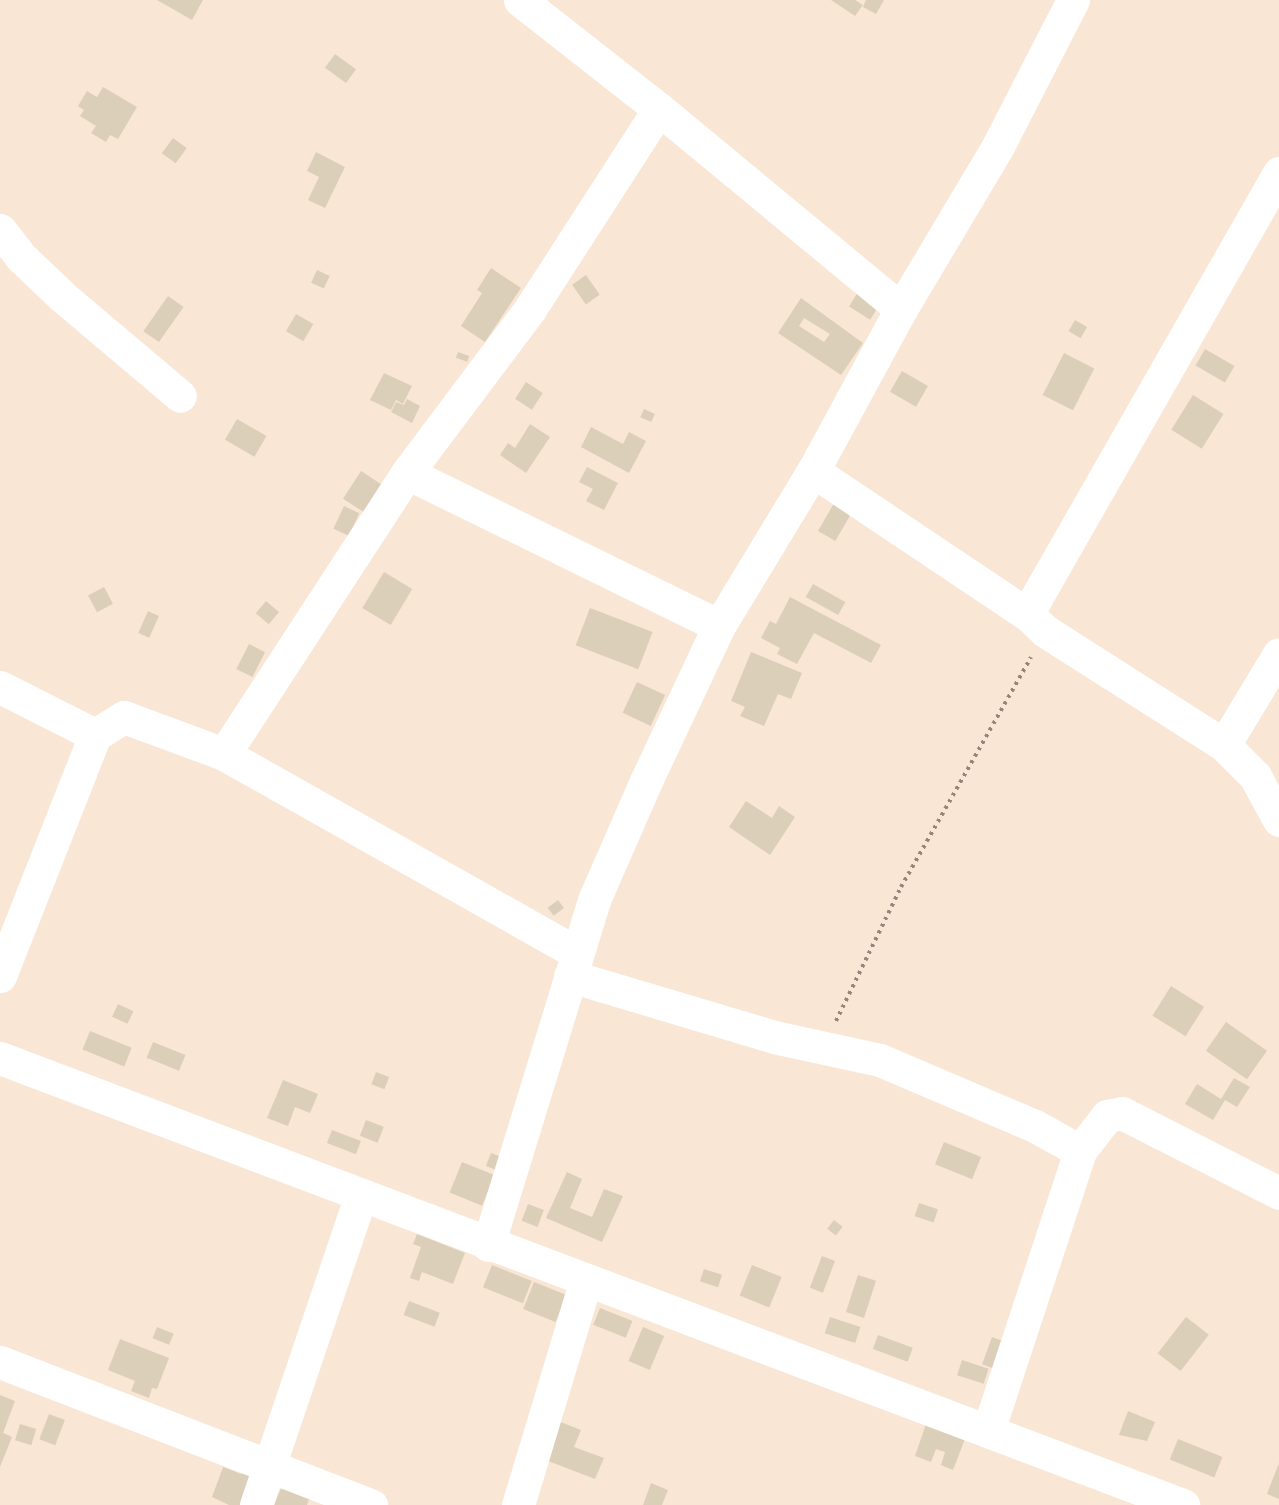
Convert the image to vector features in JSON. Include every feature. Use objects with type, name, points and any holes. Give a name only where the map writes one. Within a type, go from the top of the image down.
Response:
[{"type":"street","points":[[520,0],[659,109],[901,309]]},
{"type":"street","points":[[488,1245],[574,964],[605,871],[719,626],[813,471],[901,309],[998,146],[1073,0]]},
{"type":"street","points":[[224,754],[406,473],[530,309],[659,109]]},
{"type":"street","points":[[1036,622],[1279,173]]},
{"type":"street","points":[[0,230],[21,257],[63,297],[180,396]]},
{"type":"street","points":[[813,471],[1036,622],[1224,745],[1255,777],[1279,820]]},
{"type":"street","points":[[406,473],[719,626]]},
{"type":"street","points":[[1224,745],[1279,654]]},
{"type":"street","points":[[0,687],[95,735]]},
{"type":"street","points":[[0,976],[95,735],[118,718],[132,718],[224,754],[574,964],[774,1037],[825,1046],[880,1060],[1035,1126],[1080,1151]]},
{"type":"street","points":[[0,1058],[488,1245],[989,1428],[1184,1505]]},
{"type":"street","points":[[989,1428],[1080,1151],[1107,1116],[1122,1113],[1279,1193]]},
{"type":"street","points":[[256,1505],[322,1300],[360,1197]]},
{"type":"street","points":[[518,1505],[586,1280]]},
{"type":"street","points":[[0,1362],[371,1505]]},
{"type":"path","points":[[825,1046],[901,887],[1036,622]]},
{"type":"building","points":[[157,0],[203,0],[192,20]]},
{"type":"building","points":[[831,0],[855,0],[863,5],[855,16]]},
{"type":"building","points":[[866,0],[884,0],[876,14],[863,7]]},
{"type":"building","points":[[335,54],[356,69],[346,83],[325,68]]},
{"type":"building","points":[[103,87],[137,107],[118,139],[110,135],[106,142],[91,133],[96,126],[80,116],[84,110],[78,106],[87,91],[97,97]]},
{"type":"building","points":[[173,138],[187,148],[176,163],[162,153]]},
{"type":"building","points":[[316,152],[345,167],[325,208],[308,200],[319,177],[307,171]]},
{"type":"building","points":[[491,268],[521,288],[485,342],[461,326],[482,293],[477,290]]},
{"type":"building","points":[[317,270],[330,276],[324,289],[311,283]]},
{"type":"building","points":[[586,275],[600,295],[586,304],[572,285]]},
{"type":"building","points":[[858,292],[879,305],[870,320],[849,306]]},
{"type":"building","points":[[168,296],[184,307],[159,342],[143,331]]},
{"type":"building","points":[[801,298],[863,343],[841,375],[778,333]],"holes":[[[804,318],[830,334],[824,342],[799,326]]]},
{"type":"building","points":[[296,314],[313,324],[303,341],[286,331]]},
{"type":"building","points":[[1075,320],[1087,327],[1081,338],[1068,331]]},
{"type":"building","points":[[1205,349],[1234,366],[1225,382],[1196,365]]},
{"type":"building","points":[[458,352],[469,356],[467,362],[456,358]]},
{"type":"building","points":[[1064,353],[1094,368],[1073,410],[1043,395]]},
{"type":"building","points":[[902,371],[928,386],[916,407],[890,392]]},
{"type":"building","points":[[384,373],[412,386],[403,404],[396,400],[391,410],[370,400]]},
{"type":"building","points":[[526,382],[543,393],[532,410],[515,399]]},
{"type":"building","points":[[1193,395],[1224,414],[1202,449],[1171,430]]},
{"type":"building","points":[[407,399],[420,406],[412,423],[391,412],[396,402],[404,405]]},
{"type":"building","points":[[644,409],[655,414],[651,422],[640,417]]},
{"type":"building","points":[[237,419],[266,436],[254,457],[225,440]]},
{"type":"building","points":[[530,424],[550,437],[526,473],[500,455],[508,443],[515,448]]},
{"type":"building","points":[[591,427],[623,444],[629,432],[646,441],[629,473],[581,447]]},
{"type":"building","points":[[587,467],[618,483],[604,510],[586,501],[593,489],[579,482]]},
{"type":"building","points":[[361,471],[387,488],[369,516],[343,499]]},
{"type":"building","points":[[837,498],[854,508],[835,541],[818,531]]},
{"type":"building","points":[[344,506],[359,513],[349,536],[333,529]]},
{"type":"building","points":[[384,572],[412,589],[391,625],[362,608]]},
{"type":"building","points":[[813,584],[845,602],[838,615],[806,597]]},
{"type":"building","points":[[104,587],[113,604],[97,612],[88,595]]},
{"type":"building","points":[[790,597],[881,645],[871,663],[814,633],[797,664],[777,654],[780,648],[761,638],[770,621],[776,624]]},
{"type":"building","points":[[266,601],[279,612],[269,624],[256,613]]},
{"type":"building","points":[[590,608],[653,632],[638,669],[576,645]]},
{"type":"building","points":[[148,611],[159,616],[149,638],[138,633]]},
{"type":"building","points":[[249,644],[265,652],[252,677],[236,669]]},
{"type":"building","points":[[751,652],[802,673],[791,699],[778,694],[764,726],[740,716],[745,707],[731,701]]},
{"type":"building","points":[[637,682],[665,695],[651,726],[623,713]]},
{"type":"building","points":[[746,801],[772,818],[779,806],[795,817],[770,855],[729,827]]},
{"type":"building","points":[[558,900],[564,908],[554,916],[548,908]]},
{"type":"building","points":[[1171,986],[1204,1007],[1186,1036],[1152,1016]]},
{"type":"building","points":[[118,1004],[133,1011],[127,1024],[112,1017]]},
{"type":"building","points":[[1226,1022],[1267,1051],[1247,1079],[1206,1051]]},
{"type":"building","points":[[90,1031],[132,1048],[124,1066],[83,1050]]},
{"type":"building","points":[[153,1042],[185,1055],[179,1071],[147,1058]]},
{"type":"building","points":[[376,1072],[389,1077],[384,1089],[371,1084]]},
{"type":"building","points":[[1234,1078],[1250,1087],[1237,1107],[1225,1100],[1213,1120],[1185,1104],[1197,1084],[1221,1099]]},
{"type":"building","points":[[283,1080],[318,1094],[310,1113],[295,1107],[288,1126],[267,1118]]},
{"type":"building","points":[[366,1120],[384,1127],[378,1143],[360,1136]]},
{"type":"building","points":[[332,1130],[361,1141],[356,1154],[327,1143]]},
{"type":"building","points":[[944,1142],[981,1157],[972,1179],[935,1164]]},
{"type":"building","points":[[491,1153],[504,1158],[499,1171],[486,1166]]},
{"type":"building","points":[[462,1162],[494,1175],[482,1206],[450,1193]]},
{"type":"building","points":[[567,1172],[582,1179],[570,1208],[592,1217],[604,1189],[623,1196],[602,1242],[546,1218]]},
{"type":"building","points":[[919,1203],[938,1209],[934,1222],[915,1216]]},
{"type":"building","points":[[528,1204],[544,1210],[537,1227],[522,1221]]},
{"type":"building","points":[[834,1220],[843,1227],[836,1235],[827,1229]]},
{"type":"building","points":[[417,1234],[465,1253],[453,1284],[422,1272],[419,1281],[410,1278],[421,1247],[413,1244]]},
{"type":"building","points":[[822,1256],[835,1261],[823,1293],[810,1288]]},
{"type":"building","points":[[492,1265],[532,1281],[523,1303],[483,1287]]},
{"type":"building","points":[[752,1265],[782,1277],[769,1308],[740,1296]]},
{"type":"building","points":[[704,1269],[722,1275],[718,1287],[700,1281]]},
{"type":"building","points":[[858,1275],[876,1281],[864,1318],[846,1312]]},
{"type":"building","points":[[534,1282],[566,1295],[556,1322],[523,1309]]},
{"type":"building","points":[[409,1301],[440,1313],[434,1327],[404,1315]]},
{"type":"building","points":[[600,1308],[632,1321],[626,1338],[593,1325]]},
{"type":"building","points":[[830,1317],[860,1327],[855,1343],[825,1333]]},
{"type":"building","points":[[1186,1317],[1209,1335],[1181,1371],[1158,1353]]},
{"type":"building","points":[[157,1327],[174,1334],[169,1345],[153,1338]]},
{"type":"building","points":[[643,1327],[664,1336],[650,1370],[629,1361]]},
{"type":"building","points":[[878,1335],[913,1348],[908,1362],[873,1349]]},
{"type":"building","points":[[992,1337],[1006,1342],[996,1369],[982,1364]]},
{"type":"building","points":[[120,1339],[169,1358],[157,1389],[152,1388],[149,1398],[131,1391],[135,1381],[108,1370]]},
{"type":"building","points":[[962,1360],[989,1369],[984,1384],[957,1375]]},
{"type":"building","points":[[0,1395],[15,1401],[3,1433],[12,1437],[0,1467]]},
{"type":"building","points":[[1128,1411],[1155,1422],[1147,1441],[1119,1435]]},
{"type":"building","points":[[49,1414],[65,1420],[55,1445],[39,1439]]},
{"type":"building","points":[[558,1421],[581,1430],[574,1447],[604,1458],[595,1479],[543,1459]]},
{"type":"building","points":[[20,1424],[36,1429],[31,1445],[15,1440]]},
{"type":"building","points":[[926,1424],[965,1439],[953,1470],[941,1465],[945,1452],[936,1449],[931,1462],[915,1456]]},
{"type":"building","points":[[1178,1439],[1223,1457],[1214,1477],[1170,1459]]},
{"type":"building","points":[[1279,1463],[1279,1499],[1267,1494]]},
{"type":"building","points":[[223,1467],[241,1474],[243,1468],[261,1474],[251,1505],[229,1505],[212,1497]]},
{"type":"building","points":[[651,1483],[668,1490],[662,1505],[643,1505]]},
{"type":"building","points":[[282,1486],[310,1496],[307,1505],[274,1505]]}]
